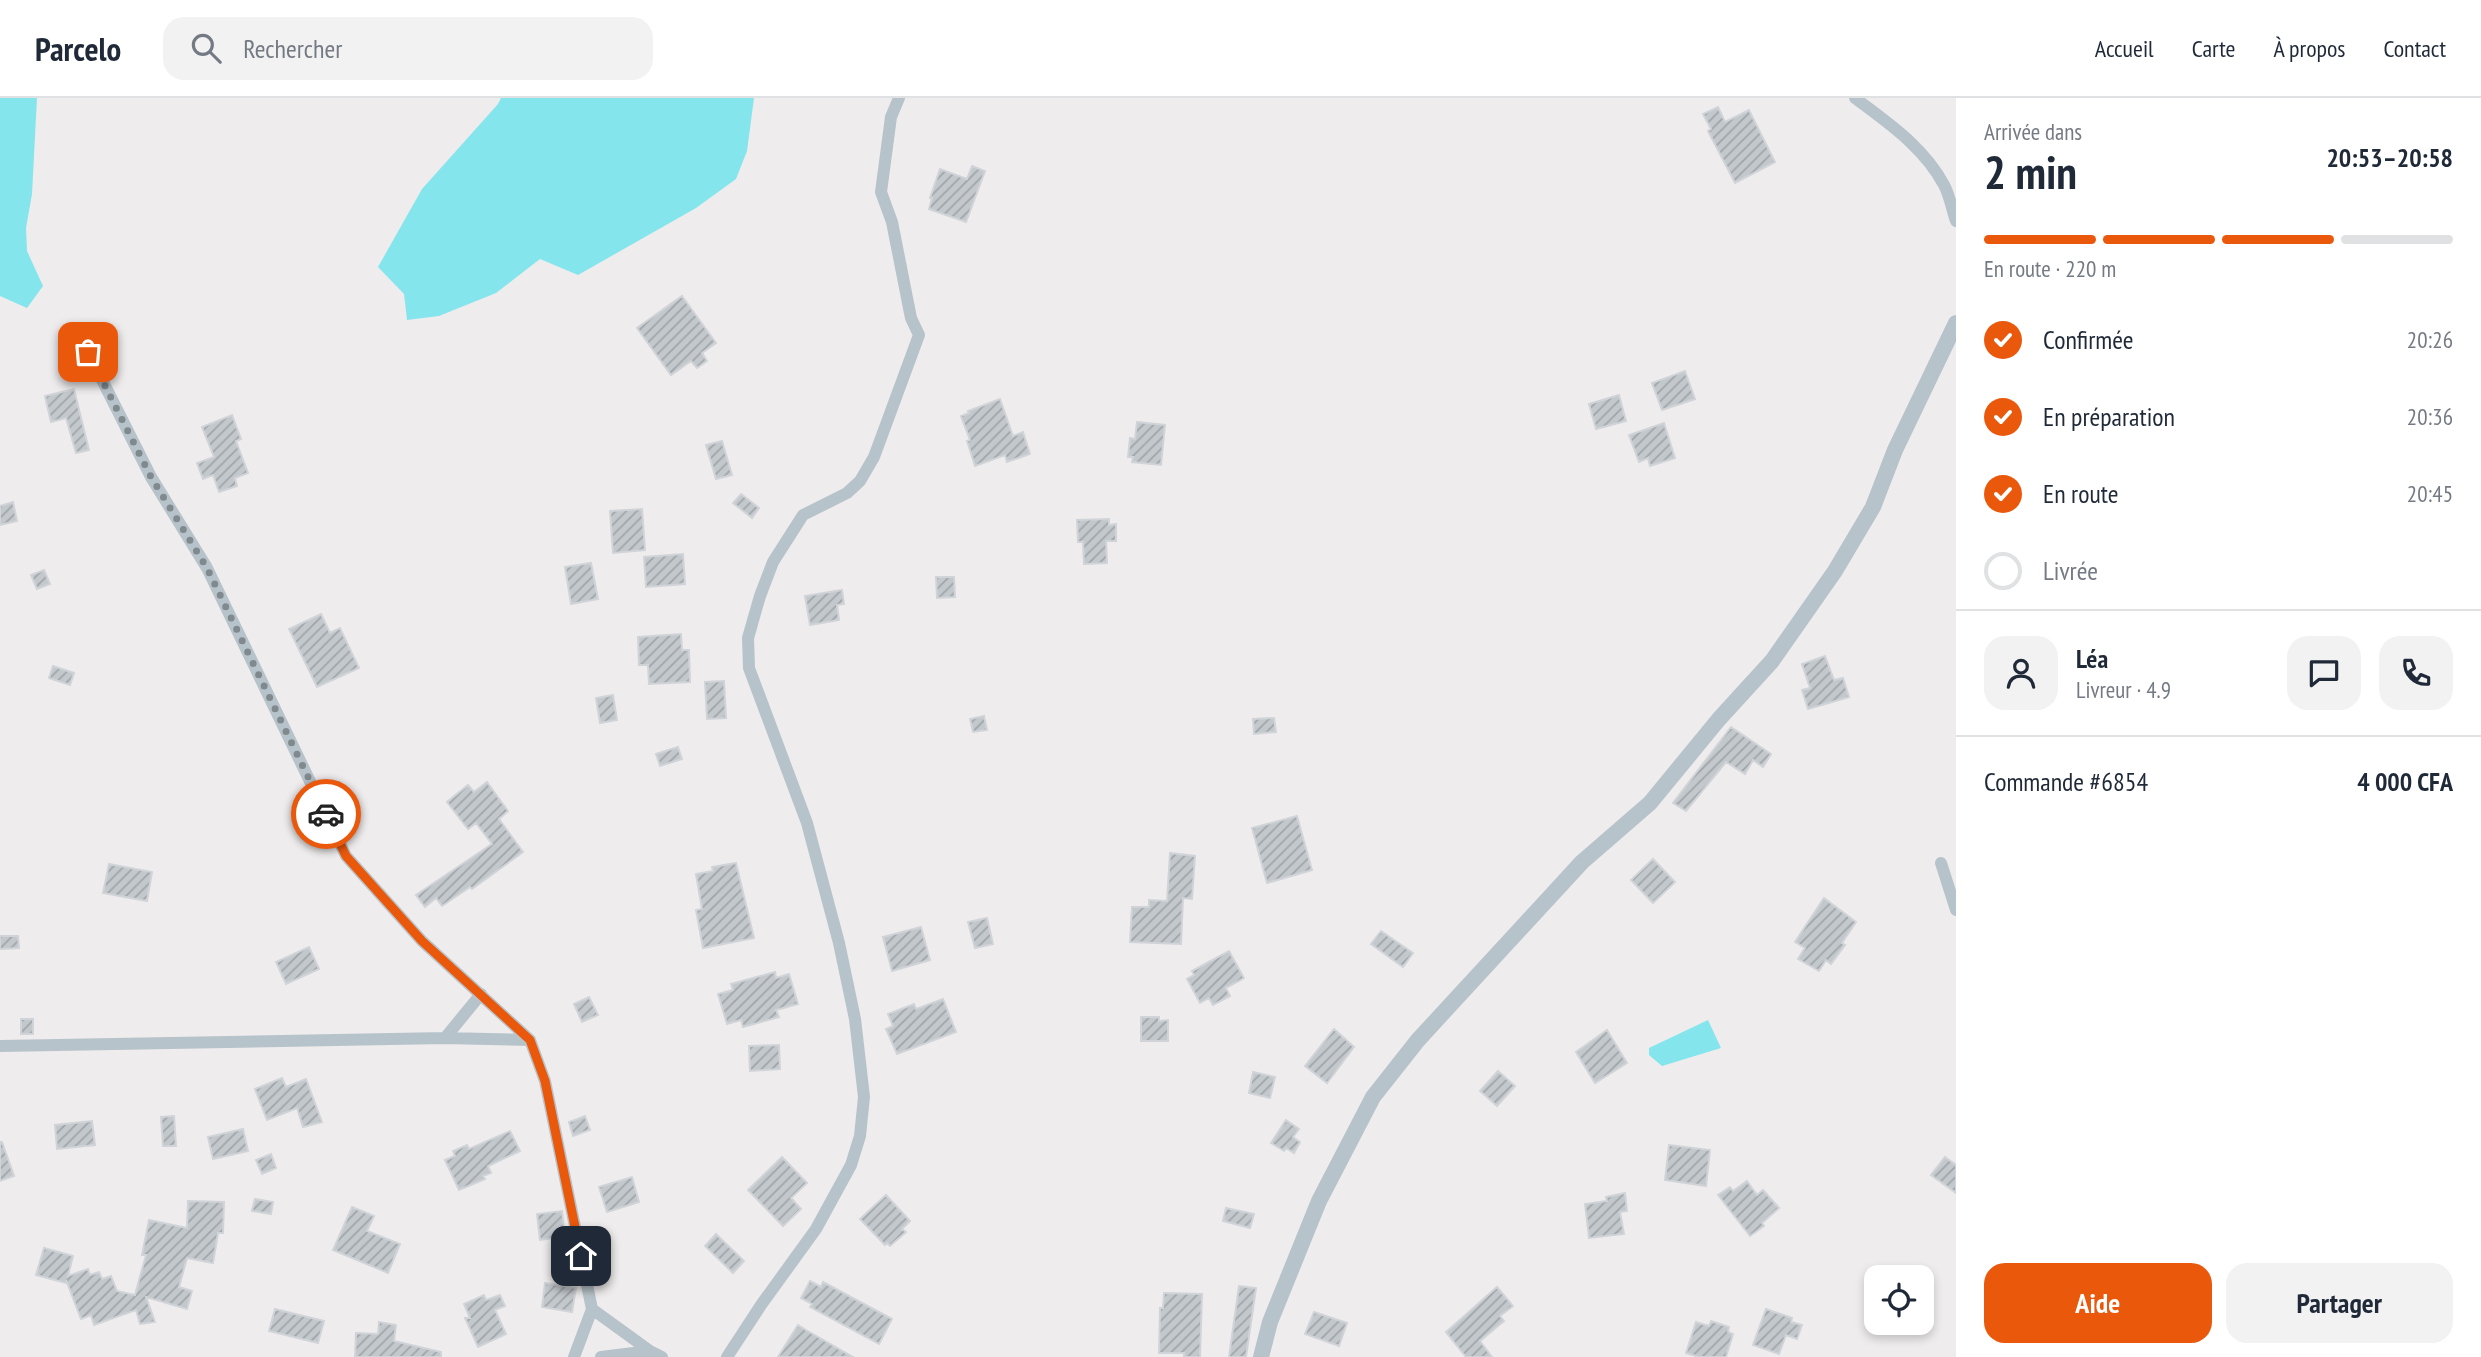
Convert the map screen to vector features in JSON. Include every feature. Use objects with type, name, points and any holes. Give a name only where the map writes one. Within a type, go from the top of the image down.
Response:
[{"type":"street","points":[[727,1357],[816,1229],[851,1165],[860,1136],[864,1097],[855,1019],[839,943],[807,823],[749,668],[748,638],[773,562],[803,515],[847,493],[860,481],[874,457],[919,335],[911,318],[892,222],[881,192],[891,117],[899,98]]},
{"type":"street","points":[[1855,98],[1900,132],[1926,157],[1945,187],[1956,221]]},
{"type":"street","points":[[1261,1357],[1270,1322],[1319,1202],[1373,1097],[1418,1040],[1582,862],[1650,803],[1719,719],[1772,661],[1835,571],[1873,507],[1895,450],[1956,323]]},
{"type":"street","points":[[88,352],[151,477],[207,568],[346,856],[422,941],[530,1040],[545,1081],[592,1309],[574,1357]]},
{"type":"street","points":[[1941,863],[1956,910]]},
{"type":"street","points":[[445,1038],[481,994]]},
{"type":"street","points":[[0,1046],[445,1038],[530,1040]]},
{"type":"street","points":[[592,1309],[656,1354]]},
{"type":"street","points":[[601,1357],[656,1354]]},
{"type":"water","points":[[0,98],[37,98],[32,194],[26,228],[27,251],[43,286],[27,308],[0,296]]},
{"type":"water","points":[[501,98],[754,98],[747,151],[736,179],[696,208],[578,275],[540,259],[496,293],[439,316],[407,320],[404,294],[378,267],[422,189]]},
{"type":"water","points":[[1708,1020],[1721,1048],[1662,1066],[1649,1055],[1649,1048]]},
{"type":"building","points":[[1718,107],[1725,122],[1749,110],[1775,162],[1735,183],[1708,131],[1711,129],[1703,114]]},
{"type":"building","points":[[972,166],[985,171],[966,222],[929,209],[940,169],[967,179]]},
{"type":"building","points":[[682,296],[716,343],[702,353],[707,361],[697,368],[691,361],[671,375],[637,328]]},
{"type":"building","points":[[1685,371],[1695,399],[1662,410],[1652,383]]},
{"type":"building","points":[[74,389],[89,450],[76,453],[66,418],[51,422],[45,396]]},
{"type":"building","points":[[1619,395],[1626,421],[1596,429],[1589,404]]},
{"type":"building","points":[[1000,399],[1013,436],[1023,432],[1030,454],[1007,462],[1005,455],[975,466],[967,441],[970,440],[961,416]]},
{"type":"building","points":[[232,415],[241,439],[236,441],[248,473],[235,478],[237,486],[219,492],[213,475],[203,479],[197,463],[214,457],[202,427]]},
{"type":"building","points":[[1137,422],[1165,425],[1161,465],[1132,462],[1133,457],[1128,457],[1130,438],[1135,439]]},
{"type":"building","points":[[1664,423],[1675,458],[1650,466],[1648,458],[1639,462],[1629,435]]},
{"type":"building","points":[[722,441],[732,475],[716,479],[706,445]]},
{"type":"building","points":[[741,494],[759,508],[752,518],[733,503]]},
{"type":"building","points":[[13,502],[17,521],[0,525],[0,506]]},
{"type":"building","points":[[642,509],[645,550],[613,553],[610,511]]},
{"type":"building","points":[[1109,519],[1109,525],[1116,524],[1116,541],[1106,541],[1107,563],[1084,564],[1083,542],[1078,542],[1077,520]]},
{"type":"building","points":[[683,554],[685,584],[646,587],[644,557]]},
{"type":"building","points":[[591,563],[598,599],[571,604],[565,567]]},
{"type":"building","points":[[44,570],[50,584],[37,589],[31,575]]},
{"type":"building","points":[[936,577],[954,577],[955,597],[937,598]]},
{"type":"building","points":[[842,590],[844,604],[837,605],[839,620],[810,625],[805,596]]},
{"type":"building","points":[[321,614],[330,633],[340,628],[359,668],[317,687],[289,629]]},
{"type":"building","points":[[681,634],[682,650],[689,650],[690,682],[649,684],[648,665],[639,665],[638,637]]},
{"type":"building","points":[[1825,656],[1834,680],[1843,678],[1849,697],[1808,709],[1802,690],[1810,688],[1802,664]]},
{"type":"building","points":[[53,666],[74,673],[70,685],[49,678]]},
{"type":"building","points":[[724,681],[726,718],[707,719],[705,682]]},
{"type":"building","points":[[613,695],[617,720],[600,723],[596,698]]},
{"type":"building","points":[[984,716],[987,730],[973,732],[970,719]]},
{"type":"building","points":[[1274,718],[1276,732],[1254,734],[1253,719]]},
{"type":"building","points":[[1731,727],[1771,754],[1763,767],[1753,760],[1745,774],[1726,762],[1686,811],[1673,803]]},
{"type":"building","points":[[678,747],[682,759],[660,766],[656,754]]},
{"type":"building","points":[[487,782],[508,811],[499,819],[523,852],[472,889],[470,887],[442,906],[436,898],[425,907],[416,895],[492,844],[476,823],[468,829],[447,802],[468,785],[474,792]]},
{"type":"building","points":[[1297,816],[1312,870],[1267,883],[1252,828]]},
{"type":"building","points":[[1170,853],[1195,856],[1192,899],[1183,898],[1181,944],[1130,942],[1132,907],[1149,907],[1149,900],[1167,901]]},
{"type":"building","points":[[1653,859],[1675,882],[1653,903],[1631,880]]},
{"type":"building","points":[[736,863],[754,938],[703,948],[696,910],[702,909],[696,874],[713,871],[712,867]]},
{"type":"building","points":[[109,864],[152,872],[147,901],[103,893]]},
{"type":"building","points":[[1824,898],[1856,922],[1842,943],[1845,945],[1831,964],[1826,960],[1819,971],[1798,959],[1805,948],[1795,942]]},
{"type":"building","points":[[987,918],[993,944],[975,948],[968,922]]},
{"type":"building","points":[[921,927],[930,960],[892,971],[883,937]]},
{"type":"building","points":[[1381,931],[1413,953],[1403,967],[1371,944]]},
{"type":"building","points":[[0,936],[18,936],[19,948],[0,949]]},
{"type":"building","points":[[309,947],[319,969],[286,984],[276,962]]},
{"type":"building","points":[[1229,951],[1244,978],[1226,988],[1230,996],[1213,1005],[1209,998],[1200,1003],[1187,979],[1194,975],[1192,971]]},
{"type":"building","points":[[775,972],[776,978],[789,974],[798,1004],[776,1010],[779,1017],[743,1027],[741,1020],[727,1024],[718,994],[733,990],[731,984]]},
{"type":"building","points":[[589,997],[598,1015],[582,1022],[574,1004]]},
{"type":"building","points":[[943,999],[956,1032],[897,1054],[886,1029],[893,1026],[888,1014],[914,1004],[916,1009]]},
{"type":"building","points":[[1141,1017],[1168,1020],[1168,1041],[1141,1041]]},
{"type":"building","points":[[21,1019],[33,1019],[33,1034],[21,1034]]},
{"type":"building","points":[[1334,1029],[1354,1047],[1327,1083],[1305,1066]]},
{"type":"building","points":[[1607,1030],[1627,1063],[1595,1083],[1576,1052]]},
{"type":"building","points":[[779,1045],[780,1069],[750,1071],[749,1046]]},
{"type":"building","points":[[1498,1071],[1515,1086],[1497,1106],[1480,1091]]},
{"type":"building","points":[[1253,1072],[1275,1077],[1270,1098],[1249,1093]]},
{"type":"building","points":[[282,1078],[286,1087],[306,1079],[322,1122],[303,1127],[297,1108],[267,1120],[255,1089]]},
{"type":"building","points":[[174,1116],[176,1146],[163,1146],[161,1117]]},
{"type":"building","points":[[585,1116],[590,1130],[573,1136],[569,1122]]},
{"type":"building","points":[[1286,1120],[1299,1129],[1293,1137],[1300,1142],[1294,1153],[1286,1148],[1284,1151],[1271,1143]]},
{"type":"building","points":[[92,1121],[95,1145],[57,1149],[55,1125]]},
{"type":"building","points":[[243,1129],[248,1151],[213,1159],[208,1137]]},
{"type":"building","points":[[510,1131],[520,1151],[488,1166],[491,1173],[483,1176],[485,1179],[459,1190],[445,1160],[455,1156],[453,1151],[467,1145],[469,1149]]},
{"type":"building","points":[[0,1142],[14,1176],[0,1181]]},
{"type":"building","points":[[1669,1145],[1710,1150],[1706,1186],[1665,1180]]},
{"type":"building","points":[[271,1154],[276,1168],[262,1174],[256,1160]]},
{"type":"building","points":[[782,1157],[807,1183],[791,1198],[801,1209],[783,1226],[748,1190]]},
{"type":"building","points":[[1945,1157],[1956,1165],[1956,1193],[1931,1175]]},
{"type":"building","points":[[632,1177],[639,1202],[607,1212],[599,1187]]},
{"type":"building","points":[[1747,1181],[1757,1195],[1763,1190],[1779,1208],[1762,1223],[1764,1226],[1750,1236],[1718,1195],[1730,1187],[1733,1191]]},
{"type":"building","points":[[1625,1193],[1627,1211],[1620,1212],[1624,1234],[1589,1238],[1585,1204],[1607,1201],[1606,1197]]},
{"type":"building","points":[[886,1195],[910,1221],[902,1229],[906,1232],[890,1246],[887,1243],[885,1245],[860,1219]]},
{"type":"building","points":[[255,1199],[273,1202],[271,1214],[252,1211]]},
{"type":"building","points":[[188,1201],[224,1202],[223,1233],[218,1233],[213,1263],[187,1258],[179,1287],[192,1291],[187,1309],[146,1297],[155,1322],[140,1324],[136,1310],[94,1325],[91,1315],[81,1319],[66,1280],[66,1283],[36,1275],[44,1248],[73,1256],[68,1276],[88,1269],[90,1275],[99,1272],[102,1279],[111,1276],[117,1291],[135,1295],[146,1255],[142,1255],[149,1220],[187,1228]]},
{"type":"building","points":[[352,1207],[374,1216],[367,1231],[400,1244],[388,1273],[333,1250]]},
{"type":"building","points":[[1226,1208],[1254,1214],[1250,1228],[1223,1221]]},
{"type":"building","points":[[562,1211],[565,1237],[540,1240],[537,1214]]},
{"type":"building","points":[[716,1234],[744,1261],[733,1273],[705,1246]]},
{"type":"building","points":[[810,1281],[821,1287],[823,1282],[892,1319],[879,1344],[810,1307],[812,1304],[801,1298]]},
{"type":"building","points":[[545,1283],[576,1288],[572,1312],[542,1307]]},
{"type":"building","points":[[1239,1286],[1256,1288],[1246,1357],[1229,1357]]},
{"type":"building","points":[[1497,1287],[1513,1306],[1500,1316],[1504,1321],[1480,1341],[1492,1357],[1466,1357],[1446,1332]]},
{"type":"building","points":[[1164,1293],[1202,1294],[1200,1357],[1184,1357],[1184,1353],[1159,1353],[1160,1308],[1163,1308]]},
{"type":"building","points":[[484,1295],[486,1300],[500,1295],[505,1306],[495,1310],[506,1334],[478,1347],[465,1318],[470,1318],[464,1304]]},
{"type":"building","points":[[275,1309],[324,1321],[318,1343],[269,1331]]},
{"type":"building","points":[[1766,1309],[1792,1318],[1791,1322],[1802,1325],[1797,1339],[1786,1335],[1779,1354],[1753,1345]]},
{"type":"building","points":[[1314,1312],[1347,1323],[1339,1346],[1305,1334]]},
{"type":"building","points":[[1711,1321],[1729,1327],[1728,1332],[1733,1334],[1726,1357],[1699,1357],[1686,1353],[1696,1322],[1709,1326]]},
{"type":"building","points":[[379,1322],[396,1325],[394,1341],[441,1352],[441,1357],[355,1357],[356,1333],[378,1334]]},
{"type":"building","points":[[798,1325],[806,1330],[853,1357],[778,1357]]},
{"type":"way so far","points":[[88,352],[151,477],[207,568],[326,814]]},
{"type":"route","points":[[326,814],[346,856],[422,941],[530,1040],[545,1081],[581,1256]]}]
